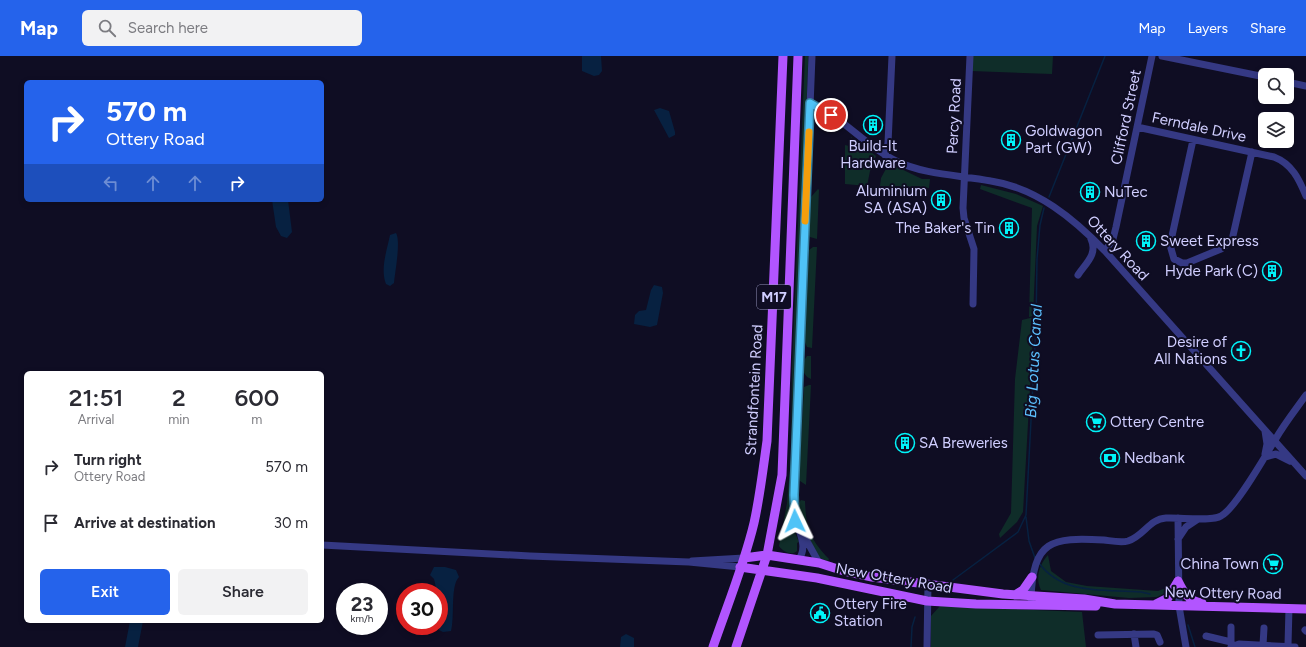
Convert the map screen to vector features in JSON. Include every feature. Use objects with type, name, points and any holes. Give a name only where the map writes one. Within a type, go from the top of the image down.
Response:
[{"type":"main road","name":"Strandfontein Road","points":[[713,647],[744,558],[759,497],[768,420],[783,56]]},
{"type":"main road","name":"Strandfontein Road","points":[[736,647],[767,555],[778,502],[784,452],[798,56]]},
{"type":"main road","name":"New Ottery Road","points":[[744,558],[767,555],[819,563],[856,574],[1015,595],[1031,600]]},
{"type":"main road","name":"New Ottery Road","points":[[740,567],[817,578],[927,601],[976,604],[1031,600],[1084,599],[1115,604],[1306,609]]},
{"type":"main road","points":[[1015,595],[1023,590],[1032,577]]},
{"type":"main road","points":[[1149,605],[1168,598],[1178,581]]},
{"type":"main road","points":[[1178,581],[1185,595],[1191,600],[1226,608]]},
{"type":"street","points":[[798,560],[804,548],[795,521],[794,509],[812,56]]},
{"type":"street","points":[[885,154],[888,143],[892,56]]},
{"type":"street","name":"Percy Road","points":[[970,56],[963,213],[974,249],[973,304]]},
{"type":"street","name":"Clifford Street","points":[[1105,251],[1113,239],[1152,56]]},
{"type":"street","points":[[1162,56],[1258,76]]},
{"type":"street","points":[[1294,83],[1306,86]]},
{"type":"street","name":"Ottery Road","points":[[810,103],[824,110],[895,160],[919,169],[1004,184],[1045,202],[1071,218],[1105,251],[1306,476]]},
{"type":"street","name":"Ferndale Drive","points":[[1137,128],[1252,152],[1282,160],[1293,170],[1305,192]]},
{"type":"street","points":[[1193,140],[1170,245],[1170,250],[1174,259],[1182,263],[1187,263],[1221,249],[1232,240],[1252,152]]},
{"type":"street","points":[[1078,275],[1093,253],[1094,246],[1089,235]]},
{"type":"street","points":[[1031,600],[1032,577],[1036,566],[1045,549],[1053,542],[1068,539],[1128,541],[1138,536],[1156,520],[1165,518],[1217,518],[1225,514],[1306,394]]},
{"type":"street","points":[[1264,430],[1267,444],[1264,458]]},
{"type":"street","points":[[1264,458],[1276,454],[1296,464]]},
{"type":"street","points":[[1178,518],[1179,606],[1186,647]]},
{"type":"street","points":[[1178,539],[1188,525],[1200,518]]},
{"type":"street","points":[[798,530],[805,536],[819,563]]},
{"type":"street","points":[[324,545],[530,556],[689,562],[740,567]]},
{"type":"street","points":[[689,562],[696,559],[744,558]]},
{"type":"street","points":[[927,647],[928,584]]},
{"type":"street","points":[[1206,636],[1232,645],[1292,646],[1289,608]]},
{"type":"street","points":[[1231,627],[1232,645]]},
{"type":"street","points":[[1263,645],[1264,628]]},
{"type":"street","points":[[1134,634],[1136,647]]},
{"type":"street","points":[[1098,635],[1154,634],[1157,635],[1160,642]]},
{"type":"green space","points":[[805,56],[808,56],[808,65],[791,523],[799,542],[797,543],[797,551],[790,553],[785,552],[779,546],[787,503],[791,457],[792,369]]},
{"type":"green space","points":[[972,56],[1053,56],[1052,74],[971,71]]},
{"type":"green space","points":[[851,137],[876,156],[870,171],[867,186],[845,184],[845,145],[849,146]]},
{"type":"green space","points":[[888,165],[893,165],[922,179],[930,179],[929,188],[880,186],[881,178]]},
{"type":"green space","points":[[981,185],[1016,194],[1043,206],[1037,226],[1033,316],[1029,317],[1032,208],[980,189]]},
{"type":"green space","points":[[818,189],[817,239],[810,237],[808,234],[811,197]]},
{"type":"green space","points":[[813,247],[817,247],[812,348],[807,347],[804,340],[809,250]]},
{"type":"green space","points":[[1034,317],[1023,512],[1017,522],[1000,538],[999,534],[1011,513],[1015,379],[1022,320]]},
{"type":"green space","points":[[807,356],[811,356],[811,379],[805,375],[803,369]]},
{"type":"green space","points":[[811,385],[806,485],[800,481],[799,476],[804,387]]},
{"type":"green space","points":[[801,500],[805,501],[806,519],[810,533],[817,545],[829,559],[828,561],[820,559],[801,523],[799,503]]},
{"type":"green space","points":[[1048,555],[1051,571],[1066,582],[1087,586],[1158,591],[1171,586],[1165,593],[1157,597],[1129,598],[1041,590],[1038,576],[1040,567]]},
{"type":"green space","points":[[940,606],[1082,612],[1086,647],[931,647],[931,616]]},
{"type":"water","points":[[582,56],[601,56],[602,71],[599,75],[594,76],[582,71]]},
{"type":"water","points":[[660,108],[669,111],[675,135],[669,138],[654,110]]},
{"type":"water","points":[[272,202],[288,202],[292,232],[287,238],[281,236],[276,227]]},
{"type":"water","points":[[396,233],[398,243],[397,257],[394,283],[390,286],[386,284],[384,278],[384,266],[390,235]]},
{"type":"water","points":[[654,285],[662,287],[663,293],[657,325],[650,327],[634,324],[635,315],[639,311],[646,310],[651,290]]},
{"type":"water","points":[[434,567],[445,567],[456,570],[459,577],[456,581],[455,587],[451,631],[448,631],[448,583],[435,583],[434,579],[430,575]]},
{"type":"water","points":[[130,623],[143,623],[138,647],[125,647]]},
{"type":"water","points":[[626,634],[634,638],[634,647],[620,647],[621,637]]},
{"type":"waterway","name":"Big Lotus Canal","points":[[1049,197],[1105,56]]},
{"type":"waterway","name":"Big Lotus Canal","points":[[953,580],[1018,532],[1026,515],[1036,326],[1037,259],[1040,225],[1044,208]]},
{"type":"waterway","points":[[1026,517],[1029,541],[1035,558]]},
{"type":"waterway","points":[[1039,563],[1049,574],[1072,586],[1086,589],[1141,592],[1150,594]]},
{"type":"waterway","points":[[911,647],[912,627],[915,617]]},
{"type":"waterway","points":[[1188,625],[1195,647]]},
{"type":"slow traffic","points":[[805,221],[809,132]]},
{"type":"place","name":"Build-It Hardware","points":[[873,125]]},
{"type":"place","name":"Goldwagon Part (GW)","points":[[1011,140]]},
{"type":"place","name":"NuTec","points":[[1090,192]]},
{"type":"place","name":"Aluminium SA (ASA)","points":[[941,200]]},
{"type":"place","name":"The Baker's Tin","points":[[1009,228]]},
{"type":"place","name":"Sweet Express","points":[[1146,241]]},
{"type":"place","name":"Hyde Park (C)","points":[[1272,271]]},
{"type":"place","name":"Desire of All Nations","points":[[1241,351]]},
{"type":"place","name":"Ottery Centre","points":[[1096,422]]},
{"type":"place","name":"SA Breweries","points":[[905,443]]},
{"type":"place","name":"Nedbank","points":[[1110,458]]},
{"type":"place","name":"China Town","points":[[1273,564]]},
{"type":"place","name":"Ottery Fire Station","points":[[820,613]]},
{"type":"route","points":[[795,521],[794,495],[810,103],[831,115]]}]
